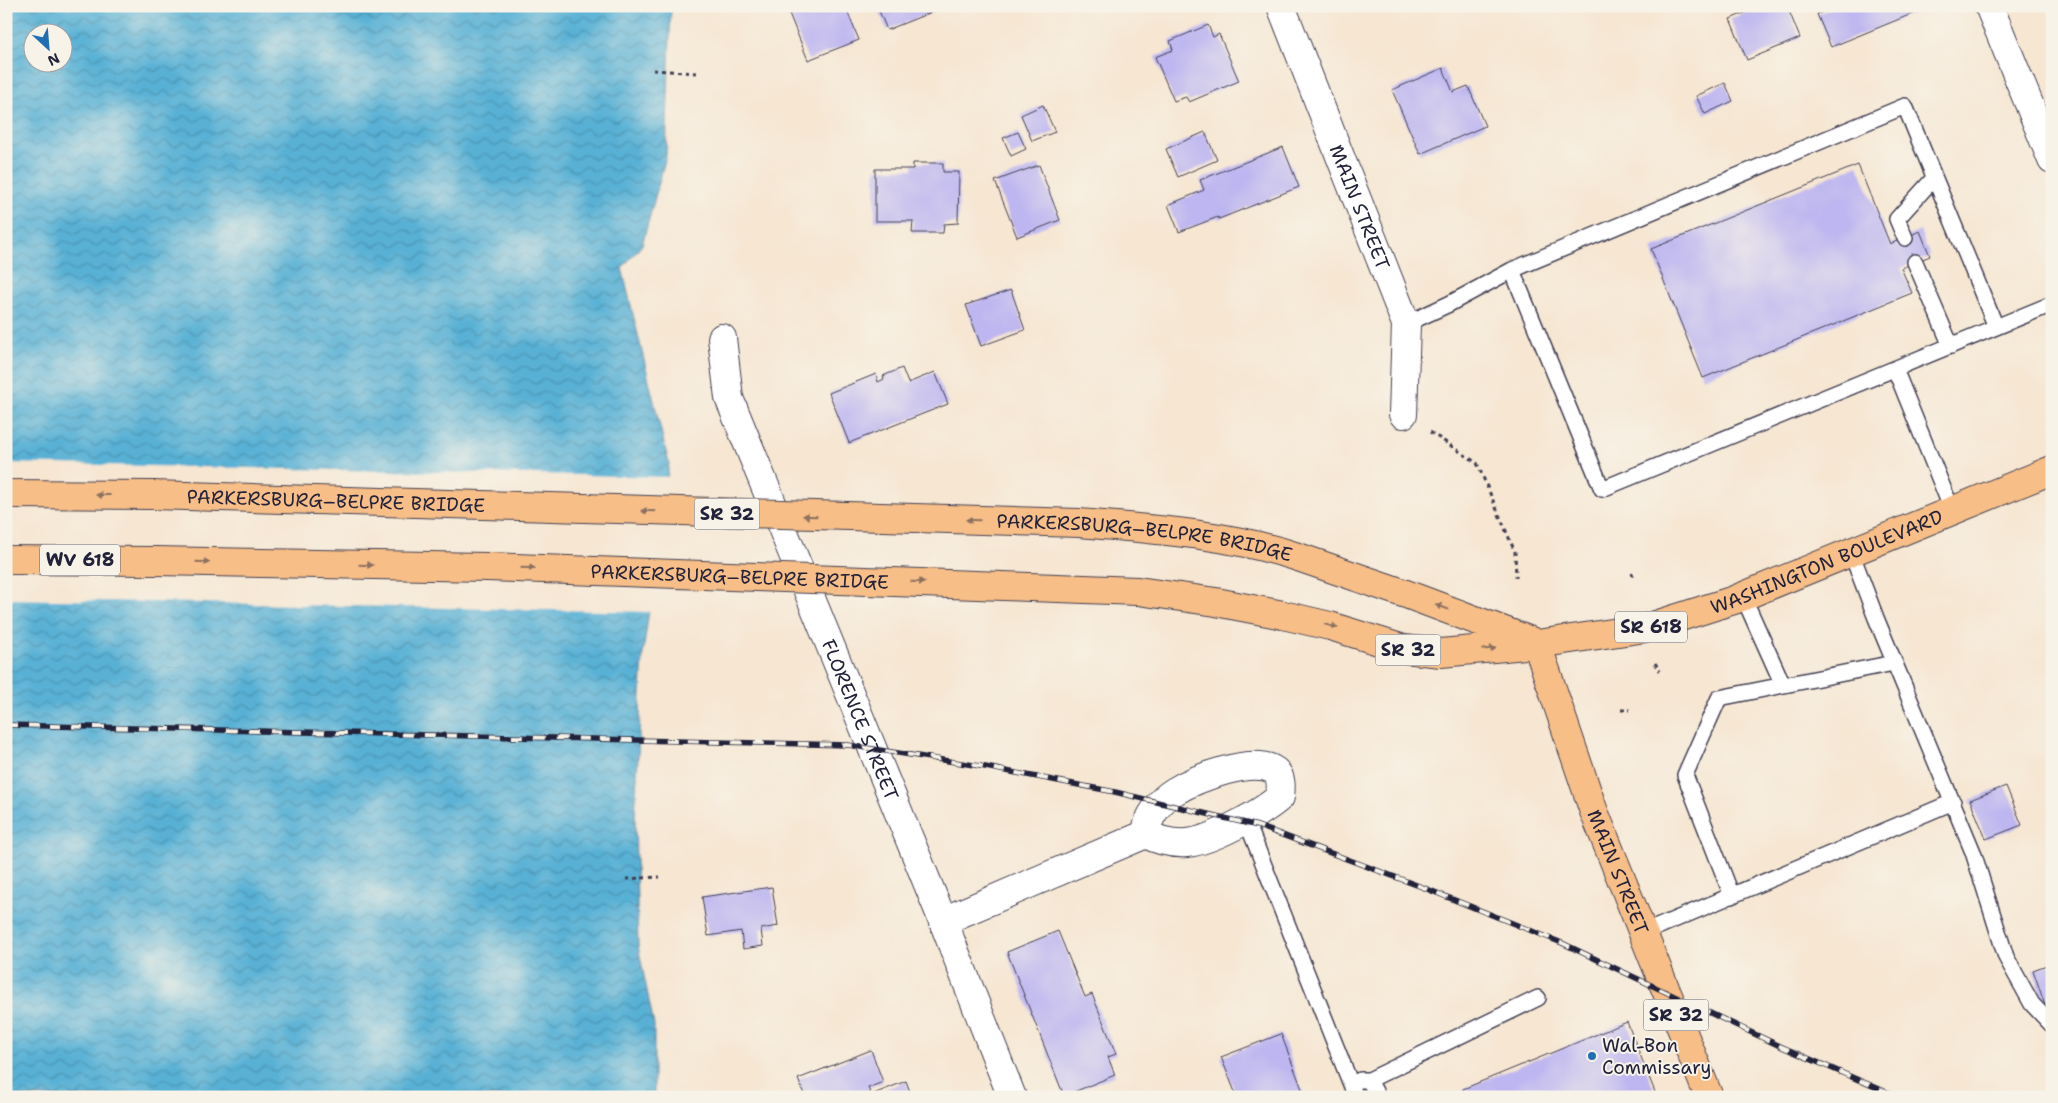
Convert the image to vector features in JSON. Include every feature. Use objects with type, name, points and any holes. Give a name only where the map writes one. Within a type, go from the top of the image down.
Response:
[{"type":"main road","name":"WASHINGTON BOULEVARD","points":[[1537,644],[1646,628],[1743,596],[2052,470]]},
{"type":"main road","name":"PARKERSBURG–BELPRE BRIDGE","points":[[6,494],[152,496],[1080,523],[1167,530],[1255,545],[1298,558],[1406,594],[1537,644]]},
{"type":"main road","name":"PARKERSBURG–BELPRE BRIDGE","points":[[6,560],[487,567],[1128,590],[1216,602],[1284,615],[1330,626],[1404,649],[1450,653],[1537,644]]},
{"type":"main road","name":"MAIN STREET","points":[[1537,644],[1594,809],[1709,1097]]},
{"type":"street","name":"MAIN STREET","points":[[1281,6],[1406,324],[1403,414]]},
{"type":"street","points":[[1989,6],[2052,160]]},
{"type":"street","name":"FLORENCE STREET","points":[[722,338],[729,398],[942,920],[1012,1097]]},
{"type":"street","points":[[1255,766],[1277,772],[1281,785],[1280,797],[1246,820],[1209,837],[1188,843],[1169,843],[1156,840],[1146,834],[1146,824],[1153,813],[1175,791],[1221,771],[1255,766]]},
{"type":"street","points":[[942,920],[1146,834]]},
{"type":"lane","points":[[1406,324],[1449,304],[1512,270],[1905,106],[1996,327]]},
{"type":"lane","points":[[1905,238],[1898,219],[1934,178]]},
{"type":"lane","points":[[1916,262],[1951,346]]},
{"type":"lane","points":[[1512,270],[1602,489],[2052,304]]},
{"type":"lane","points":[[1895,369],[1952,510]]},
{"type":"lane","points":[[1851,552],[1894,663],[1974,852],[2006,956],[2032,1004],[2052,1025]]},
{"type":"lane","points":[[1743,596],[1783,685]]},
{"type":"lane","points":[[1732,896],[1684,775],[1719,698],[1894,663]]},
{"type":"lane","points":[[1643,933],[1953,802]]},
{"type":"lane","points":[[1246,820],[1356,1097]]},
{"type":"lane","points":[[1349,1081],[1369,1080],[1538,998]]},
{"type":"lane","points":[[1369,1080],[1378,1097]]},
{"type":"path","points":[[653,70],[698,73]]},
{"type":"path","points":[[1403,414],[1477,463],[1515,552],[1516,577]]},
{"type":"path","points":[[1632,573],[1634,579]]},
{"type":"path","points":[[1655,663],[1660,671]]},
{"type":"path","points":[[1621,710],[1630,710]]},
{"type":"path","points":[[626,879],[660,877]]},
{"type":"water","points":[[6,6],[671,6],[666,157],[642,245],[622,268],[669,464],[643,654],[635,818],[638,946],[654,1025],[654,1097],[6,1097]]},
{"type":"pier","points":[[6,463],[670,477],[651,612],[6,599]]},
{"type":"building","points":[[786,6],[845,6],[859,40],[808,60]]},
{"type":"building","points":[[877,6],[936,6],[937,10],[887,30]]},
{"type":"building","points":[[1761,6],[1787,6],[1800,38],[1747,60],[1730,19]]},
{"type":"building","points":[[1838,6],[1917,6],[1919,11],[1831,47],[1817,14]]},
{"type":"building","points":[[1208,25],[1213,37],[1219,34],[1239,81],[1189,102],[1186,97],[1174,101],[1155,57],[1173,50],[1170,41]]},
{"type":"building","points":[[1443,68],[1453,92],[1468,86],[1485,126],[1420,154],[1392,90]]},
{"type":"building","points":[[1725,83],[1733,101],[1705,114],[1696,96]]},
{"type":"building","points":[[1043,105],[1055,132],[1032,141],[1021,115]]},
{"type":"building","points":[[1018,132],[1026,149],[1011,156],[1003,138]]},
{"type":"building","points":[[1205,132],[1217,160],[1178,177],[1166,149]]},
{"type":"building","points":[[1283,147],[1299,187],[1219,219],[1218,217],[1179,232],[1168,205],[1204,190],[1200,180]]},
{"type":"building","points":[[913,163],[943,163],[943,172],[959,172],[958,223],[944,224],[943,233],[912,233],[913,221],[875,221],[875,169],[913,169]]},
{"type":"building","points":[[1039,165],[1060,220],[1017,237],[995,181]]},
{"type":"building","points":[[1858,165],[1890,244],[1920,231],[1930,256],[1901,268],[1912,293],[1703,378],[1651,249]]},
{"type":"building","points":[[1011,290],[1025,330],[981,346],[966,305]]},
{"type":"building","points":[[902,368],[908,383],[935,372],[948,404],[849,443],[829,393],[876,374],[878,382],[884,379],[883,376]]},
{"type":"building","points":[[2006,786],[2022,825],[1986,839],[1970,800]]},
{"type":"building","points":[[772,887],[778,926],[761,929],[763,946],[743,949],[741,931],[708,936],[702,897]]},
{"type":"building","points":[[1058,931],[1085,997],[1092,994],[1116,1054],[1108,1057],[1115,1075],[1064,1096],[1007,952]]},
{"type":"building","points":[[2052,963],[2052,1006],[2046,1008],[2033,970]]},
{"type":"building","name":"Wal-Bon Commissary","points":[[1627,1022],[1657,1097],[1466,1097],[1463,1089]]},
{"type":"building","points":[[1281,1034],[1305,1097],[1237,1097],[1221,1057]]},
{"type":"building","points":[[871,1050],[883,1082],[868,1088],[871,1095],[906,1081],[912,1097],[805,1097],[798,1079]]},
{"type":"railway","points":[[6,725],[848,745],[980,766],[1115,792],[1258,826],[1422,887],[1562,943],[1780,1046],[1898,1097]]},
{"type":"place","name":"Wal-Bon Commissary","points":[[1592,1056]]}]
